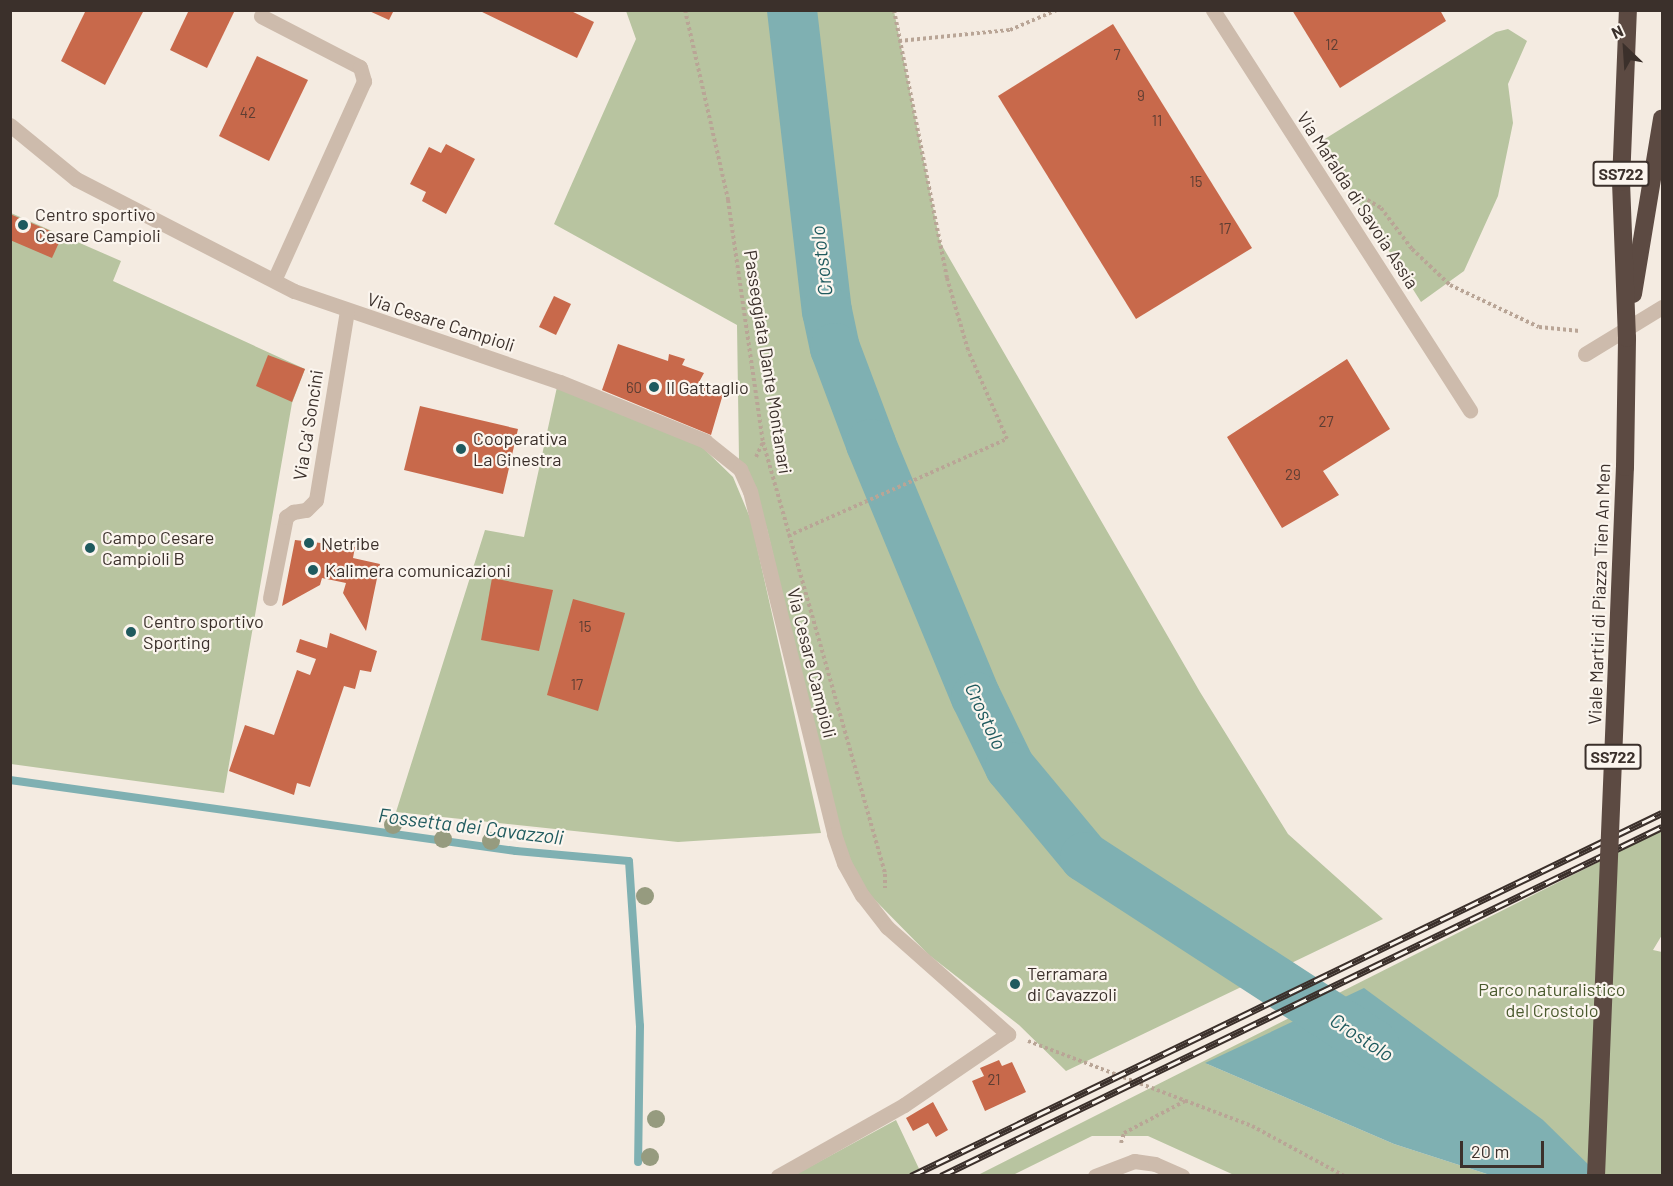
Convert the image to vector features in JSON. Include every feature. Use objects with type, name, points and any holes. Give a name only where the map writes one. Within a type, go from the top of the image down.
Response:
[{"type":"highway","name":"Viale Martiri di Piazza Tien An Men","points":[[1596,1176],[1627,338],[1621,182],[1628,10]]},
{"type":"highway","name":"Viale Martiri di Piazza Tien An Men","points":[[1627,338],[1662,118]]},
{"type":"street","name":"Via Mafalda di Savoia Assia","points":[[1213,10],[1470,411]]},
{"type":"street","points":[[261,16],[360,67],[364,81],[274,280]]},
{"type":"street","name":"Via Cesare Campioli","points":[[10,125],[76,179],[274,280],[347,311],[560,381],[705,441],[735,464],[750,491],[834,834],[844,863],[862,895],[887,927],[1008,1034]]},
{"type":"street","points":[[1585,354],[1662,307]]},
{"type":"street","name":"Via Ca' Soncini","points":[[270,598],[286,517],[306,510],[316,500],[347,311]]},
{"type":"street","points":[[778,1176],[894,1111],[1008,1034]]},
{"type":"street","points":[[1095,1176],[1112,1167],[1145,1162],[1182,1176]]},
{"type":"path","name":"Passeggiata Dante Montanari","points":[[685,10],[728,200],[764,442],[788,536],[885,874],[886,897]]},
{"type":"path","points":[[788,536],[1007,439],[968,350],[947,278],[894,10]]},
{"type":"path","points":[[899,41],[1010,30],[1057,10]]},
{"type":"path","points":[[1336,203],[1354,192],[1381,208],[1430,268],[1450,285],[1494,309],[1539,327],[1583,331]]},
{"type":"path","points":[[1008,1034],[1252,1126],[1344,1176]]},
{"type":"path","points":[[1112,1167],[1124,1133],[1186,1101]]},
{"type":"green space","points":[[626,11],[894,11],[940,242],[1200,692],[1288,834],[1383,919],[1066,1071],[1019,1025],[929,955],[870,895],[853,869],[836,823],[767,529],[749,476],[739,460],[737,325],[554,224],[636,39]]},
{"type":"green space","points":[[1508,29],[1527,41],[1508,84],[1513,123],[1498,196],[1464,271],[1421,302],[1320,142],[1496,32]]},
{"type":"green space","name":"Centro sportivo Sporting","points":[[11,213],[121,261],[113,281],[305,369],[292,403],[224,793],[11,764]]},
{"type":"green space","points":[[557,387],[702,447],[733,477],[751,520],[821,833],[678,842],[396,812],[485,530],[524,537]]},
{"type":"green space","name":"Parco naturalistico del Crostolo","points":[[1662,830],[1662,935],[1653,950],[1662,952],[1662,1175],[1599,1175],[1205,1063],[1394,1144],[1490,1175],[1234,1175],[1148,1136],[1092,1136],[1013,1175],[976,1176]]},
{"type":"green space","points":[[896,1120],[922,1175],[792,1176],[802,1171]]},
{"type":"water","points":[[1364,988],[1543,1120],[1599,1175],[1490,1175],[1394,1144],[1205,1063]]},
{"type":"building","points":[[86,10],[144,10],[105,85],[61,61]]},
{"type":"building","points":[[189,10],[235,10],[207,68],[170,50]]},
{"type":"building","points":[[367,10],[394,10],[389,20]]},
{"type":"building","points":[[478,10],[569,10],[594,22],[577,58]]},
{"type":"building","points":[[1292,10],[1440,10],[1446,21],[1340,88]]},
{"type":"building","points":[[1113,24],[1252,248],[1136,319],[998,96]]},
{"type":"building","points":[[257,56],[308,80],[269,161],[219,136]]},
{"type":"building","points":[[446,144],[475,159],[446,214],[422,201],[426,192],[410,184],[429,147],[441,153]]},
{"type":"building","name":"Centro sportivo Cesare Campioli","points":[[10,214],[62,236],[52,258],[10,240]]},
{"type":"building","points":[[554,296],[571,304],[556,335],[539,327]]},
{"type":"building","name":"Il Gattaglio","points":[[618,344],[668,361],[669,354],[685,359],[682,365],[704,373],[698,384],[723,394],[711,435],[602,390]]},
{"type":"building","points":[[268,355],[305,369],[292,402],[256,386]]},
{"type":"building","points":[[1347,359],[1390,429],[1323,471],[1339,495],[1282,528],[1227,437]]},
{"type":"building","points":[[420,406],[518,429],[503,494],[404,470]]},
{"type":"building","points":[[295,540],[355,547],[353,558],[380,564],[366,631],[343,593],[346,583],[322,578],[320,585],[282,606]]},
{"type":"building","points":[[492,578],[553,590],[539,651],[481,640]]},
{"type":"building","points":[[573,599],[625,613],[598,711],[547,695]]},
{"type":"building","points":[[330,633],[377,651],[371,672],[360,670],[355,689],[344,686],[310,787],[297,783],[294,795],[229,771],[245,725],[274,735],[297,670],[310,675],[316,659],[296,652],[300,639],[327,648]]},
{"type":"building","points":[[999,1060],[1002,1066],[1012,1062],[1026,1092],[985,1111],[972,1081],[984,1076],[980,1068]]},
{"type":"building","points":[[933,1102],[948,1130],[936,1137],[928,1123],[913,1131],[906,1118]]},
{"type":"waterway","name":"Crostolo","points":[[792,10],[827,311],[835,348],[871,444],[976,697],[1010,767],[1085,857],[1374,1045]]},
{"type":"waterway","name":"Fossetta dei Cavazzoli","points":[[10,780],[516,851],[629,861],[640,1026],[638,1162]]},
{"type":"railway","points":[[911,1176],[1662,813]]},
{"type":"railway","points":[[941,1176],[1662,827]]},
{"type":"place","name":"Centro sportivo Cesare Campioli","points":[[23,225]]},
{"type":"place","name":"Il Gattaglio","points":[[654,387]]},
{"type":"place","name":"Cooperativa La Ginestra","points":[[461,449]]},
{"type":"place","name":"Netribe","points":[[309,543]]},
{"type":"place","name":"Campo Cesare Campioli B","points":[[90,548]]},
{"type":"place","name":"Kalimera comunicazioni","points":[[313,570]]},
{"type":"place","name":"Centro sportivo Sporting","points":[[131,632]]},
{"type":"place","name":"Terramara di Cavazzoli","points":[[1015,984]]}]
